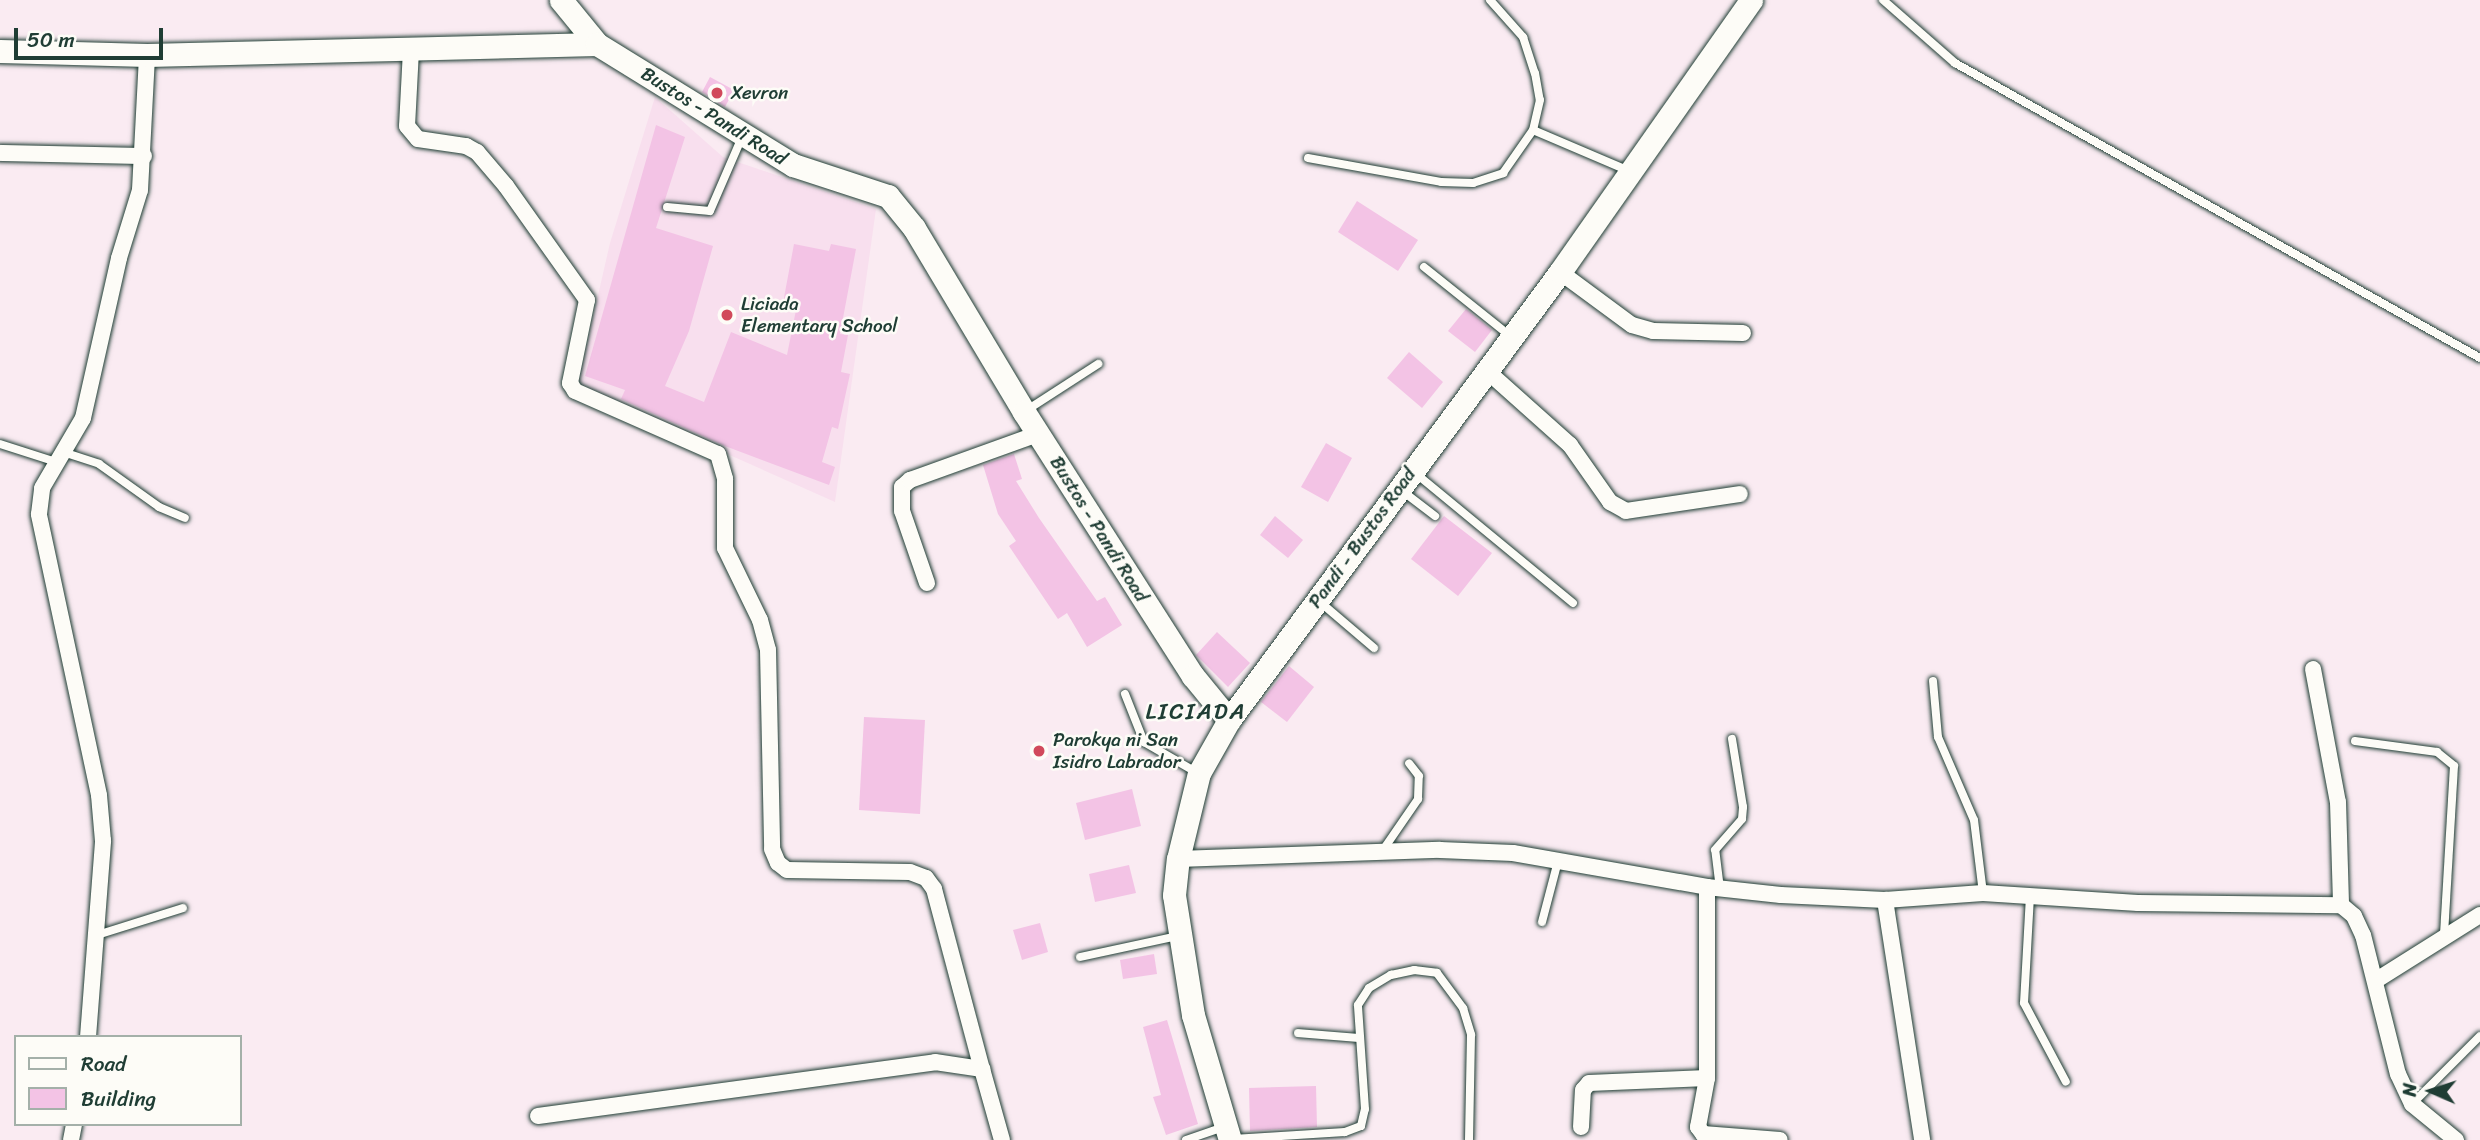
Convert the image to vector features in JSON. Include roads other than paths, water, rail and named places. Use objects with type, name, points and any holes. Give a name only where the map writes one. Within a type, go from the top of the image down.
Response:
[{"type":"main road","points":[[561,0],[597,44]]},
{"type":"main road","name":"Pandi - Bustos Road","points":[[1229,1135],[1193,1016],[1178,936],[1174,895],[1178,859],[1199,773],[1229,720],[1560,272],[1751,0]]},
{"type":"main road","points":[[0,51],[147,55],[597,44]]},
{"type":"main road","name":"Bustos - Pandi Road","points":[[597,44],[690,98],[742,137],[793,165],[888,196],[914,228],[1024,412],[1193,676],[1229,720]]},
{"type":"street","points":[[411,50],[407,126],[418,139],[466,146],[477,152],[506,186],[587,300],[570,383],[575,391],[718,454],[725,479],[725,548],[760,620],[768,650],[772,849],[778,863],[787,870],[910,872],[926,878],[934,889],[1002,1140]]},
{"type":"street","points":[[88,1035],[103,841],[94,758],[39,514],[43,488],[83,418],[100,359],[120,258],[140,190],[144,156],[147,55]]},
{"type":"street","points":[[0,153],[144,156]]},
{"type":"street","points":[[1560,272],[1632,326],[1653,331],[1743,333]]},
{"type":"street","points":[[1486,370],[1570,445],[1610,502],[1626,510],[1740,494]]},
{"type":"street","points":[[927,583],[902,511],[902,487],[910,480],[1038,434]]},
{"type":"street","points":[[2314,669],[2338,802],[2341,905]]},
{"type":"street","points":[[1178,859],[1440,850],[1559,859],[1713,888],[1885,900],[1983,893],[2138,903],[2312,901],[2341,905],[2354,916],[2363,935],[2398,1074],[2412,1104],[2456,1140]]},
{"type":"street","points":[[1713,888],[1707,1078],[1698,1127],[1703,1134],[1780,1140]]},
{"type":"street","points":[[1885,900],[1922,1140]]},
{"type":"street","points":[[2375,981],[2480,915]]},
{"type":"street","points":[[538,1116],[934,1062],[982,1069]]},
{"type":"street","points":[[1581,1127],[1580,1105],[1589,1083],[1707,1078]]},
{"type":"lane","points":[[1308,158],[1441,182],[1473,183],[1503,173],[1533,131],[1540,100],[1531,61],[1511,19],[1490,0]]},
{"type":"lane","points":[[1883,0],[1955,63],[2480,358]]},
{"type":"lane","points":[[1533,131],[1630,171]]},
{"type":"lane","points":[[667,207],[710,211],[742,137]]},
{"type":"lane","points":[[1424,267],[1511,337]]},
{"type":"lane","points":[[1024,412],[1098,364]]},
{"type":"lane","points":[[0,444],[99,464],[159,507],[185,519]]},
{"type":"lane","points":[[1412,470],[1573,603]]},
{"type":"lane","points":[[1398,488],[1435,516]]},
{"type":"lane","points":[[1316,599],[1374,648]]},
{"type":"lane","points":[[1933,681],[1938,737],[1974,820],[1983,893]]},
{"type":"lane","points":[[1125,694],[1144,743],[1199,773]]},
{"type":"lane","points":[[1713,888],[1715,850],[1742,819],[1743,807],[1732,739]]},
{"type":"lane","points":[[2355,741],[2437,752],[2454,766],[2444,939]]},
{"type":"lane","points":[[1382,853],[1418,799],[1419,776],[1409,763]]},
{"type":"lane","points":[[1542,922],[1559,859]]},
{"type":"lane","points":[[2030,896],[2024,1003],[2066,1082]]},
{"type":"lane","points":[[97,935],[183,908]]},
{"type":"lane","points":[[1080,957],[1178,936]]},
{"type":"lane","points":[[1186,1140],[1229,1135],[1345,1132],[1361,1126],[1365,1109],[1358,1038],[1359,1005],[1369,988],[1391,975],[1414,970],[1437,973],[1463,1008],[1471,1035],[1469,1140]]},
{"type":"lane","points":[[1298,1033],[1358,1038]]},
{"type":"lane","points":[[2412,1104],[2480,1036]]},
{"type":"place","name":"Xevron","points":[[717,93]]},
{"type":"place","name":"Liciada Elementary School","points":[[727,315]]},
{"type":"place","name":"Parokya ni San Isidro Labrador","points":[[1039,751]]},
{"type":"district","name":"LICIADA","points":[[1196,712]]}]
